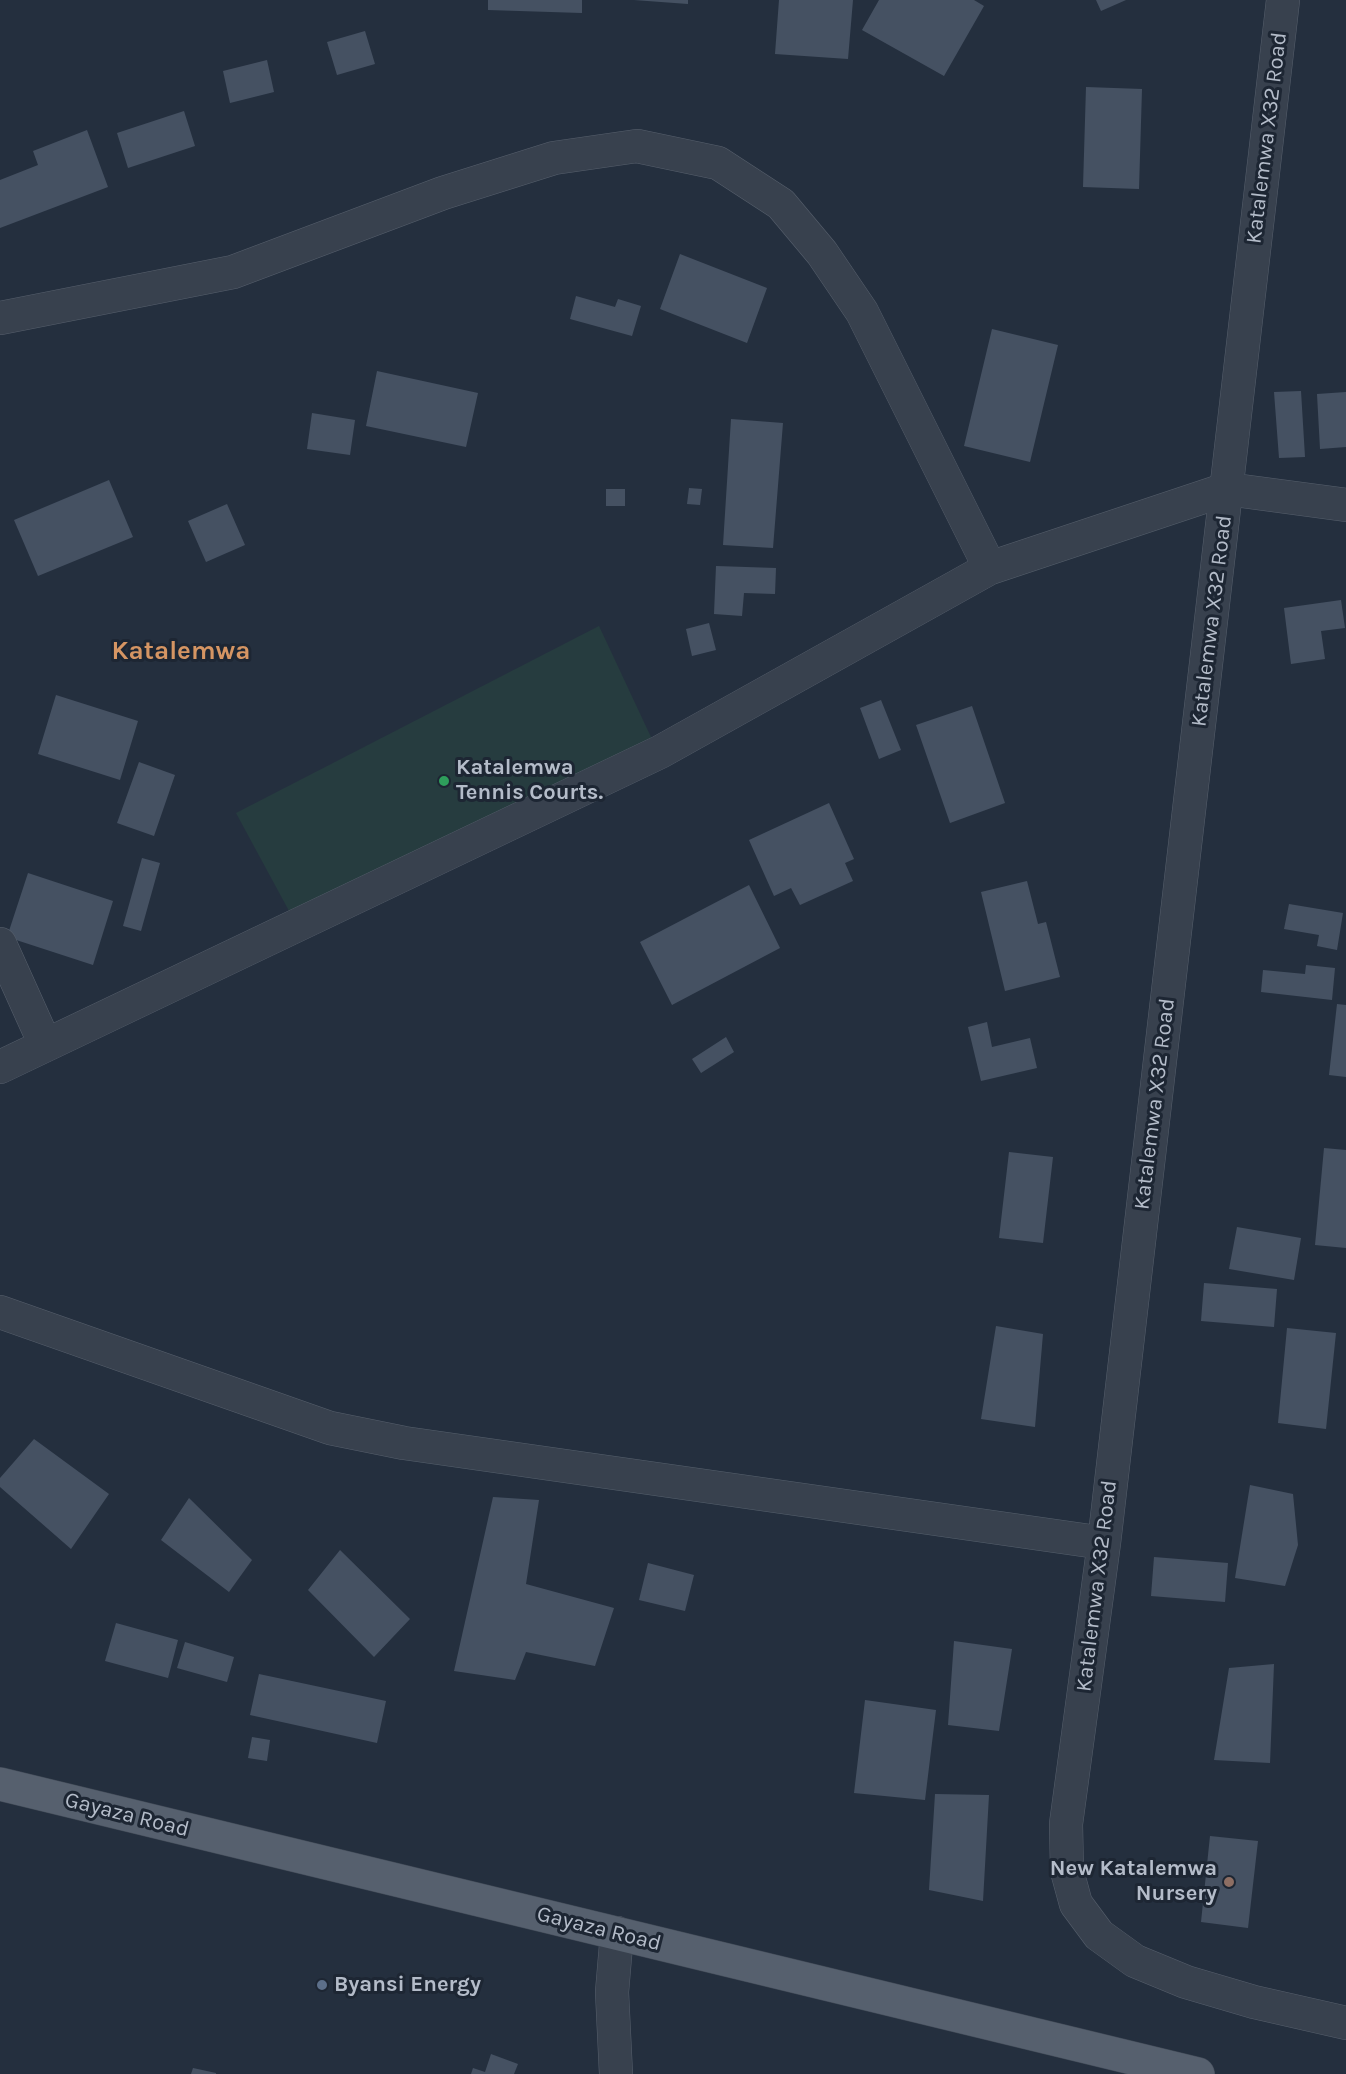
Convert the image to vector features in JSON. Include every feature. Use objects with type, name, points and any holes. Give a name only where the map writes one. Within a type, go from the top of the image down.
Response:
[{"type":"main road","name":"Gayaza Road","points":[[0,1784],[1198,2074]]},
{"type":"street","name":"Katalemwa X32 Road","points":[[1283,0],[1104,1543],[1066,1824],[1066,1871],[1076,1904],[1100,1935],[1135,1961],[1186,1982],[1254,2002],[1346,2023]]},
{"type":"street","points":[[0,318],[233,272],[443,193],[554,158],[637,146],[718,163],[781,204],[822,253],[862,312],[990,568]]},
{"type":"street","points":[[0,1067],[660,752],[990,568],[1227,489],[1346,505]]},
{"type":"street","points":[[0,944],[45,1044]]},
{"type":"street","points":[[0,1312],[330,1428],[404,1443],[1104,1543]]},
{"type":"street","points":[[616,2074],[612,1992],[617,1933]]},
{"type":"green space","name":"Katalemwa Tennis Courts.","points":[[599,626],[657,750],[295,922],[236,813]]},
{"type":"building","points":[[488,0],[582,0],[582,13],[488,10]]},
{"type":"building","points":[[634,0],[688,0],[688,4]]},
{"type":"building","points":[[779,0],[853,0],[848,59],[775,54]]},
{"type":"building","points":[[879,0],[974,0],[984,6],[944,76],[862,30]]},
{"type":"building","points":[[1096,0],[1126,0],[1101,11]]},
{"type":"building","points":[[365,31],[375,64],[337,75],[327,42]]},
{"type":"building","points":[[267,60],[274,92],[230,103],[223,71]]},
{"type":"building","points":[[1086,87],[1142,89],[1139,189],[1083,187]]},
{"type":"building","points":[[184,111],[195,146],[128,168],[117,133]]},
{"type":"building","points":[[87,130],[108,187],[0,228],[0,180],[38,165],[33,151]]},
{"type":"building","points":[[680,254],[767,288],[747,343],[660,309]]},
{"type":"building","points":[[576,296],[615,307],[618,299],[641,306],[632,336],[570,319]]},
{"type":"building","points":[[992,329],[1058,345],[1030,462],[964,446]]},
{"type":"building","points":[[377,371],[478,393],[466,447],[366,426]]},
{"type":"building","points":[[1301,391],[1305,457],[1279,458],[1274,392]]},
{"type":"building","points":[[1346,392],[1346,447],[1320,449],[1317,394]]},
{"type":"building","points":[[312,413],[355,420],[350,455],[307,449]]},
{"type":"building","points":[[731,419],[783,423],[773,548],[723,545]]},
{"type":"building","points":[[109,480],[133,537],[38,576],[14,520]]},
{"type":"building","points":[[689,488],[702,489],[700,505],[687,504]]},
{"type":"building","points":[[606,489],[625,489],[625,506],[606,506]]},
{"type":"building","points":[[227,504],[245,545],[206,562],[188,521]]},
{"type":"building","points":[[716,566],[776,568],[775,594],[744,593],[742,616],[714,614]]},
{"type":"building","points":[[1341,600],[1345,628],[1321,631],[1325,659],[1291,664],[1284,608]]},
{"type":"building","points":[[709,623],[716,650],[692,656],[686,629]]},
{"type":"building","points":[[56,695],[138,721],[120,780],[38,754]]},
{"type":"building","points":[[881,700],[901,750],[879,759],[860,708]]},
{"type":"building","points":[[972,706],[1005,803],[950,823],[916,725]]},
{"type":"building","points":[[139,762],[175,775],[154,836],[117,823]]},
{"type":"building","points":[[829,803],[854,859],[845,863],[853,881],[800,905],[791,888],[774,896],[749,840]]},
{"type":"building","points":[[142,858],[160,863],[141,931],[123,926]]},
{"type":"building","points":[[28,873],[113,901],[93,965],[7,937]]},
{"type":"building","points":[[1027,881],[1038,924],[1046,922],[1060,977],[1005,991],[981,892]]},
{"type":"building","points":[[749,885],[780,948],[672,1005],[640,942]]},
{"type":"building","points":[[1289,904],[1343,913],[1337,950],[1317,946],[1319,935],[1284,929]]},
{"type":"building","points":[[1306,965],[1335,968],[1332,1000],[1261,992],[1263,970],[1305,974]]},
{"type":"building","points":[[1337,1004],[1346,1005],[1346,1077],[1329,1075]]},
{"type":"building","points":[[987,1022],[992,1047],[1030,1038],[1037,1068],[981,1081],[968,1027]]},
{"type":"building","points":[[726,1037],[734,1052],[701,1073],[692,1059]]},
{"type":"building","points":[[1324,1148],[1346,1150],[1346,1248],[1315,1245]]},
{"type":"building","points":[[1009,1152],[1053,1157],[1043,1243],[999,1238]]},
{"type":"building","points":[[1237,1227],[1301,1238],[1294,1280],[1229,1269]]},
{"type":"building","points":[[1204,1283],[1277,1289],[1274,1327],[1201,1321]]},
{"type":"building","points":[[996,1326],[1043,1334],[1035,1427],[981,1419]]},
{"type":"building","points":[[1287,1328],[1336,1333],[1326,1429],[1278,1423]]},
{"type":"building","points":[[34,1439],[109,1494],[71,1549],[0,1487],[0,1478]]},
{"type":"building","points":[[1250,1485],[1293,1494],[1298,1545],[1285,1586],[1235,1578]]},
{"type":"building","points":[[493,1497],[539,1500],[526,1584],[614,1608],[595,1666],[526,1652],[515,1680],[454,1671]]},
{"type":"building","points":[[189,1498],[252,1560],[229,1592],[161,1540]]},
{"type":"building","points":[[340,1550],[410,1619],[374,1657],[308,1590]]},
{"type":"building","points":[[1154,1557],[1228,1563],[1225,1602],[1151,1596]]},
{"type":"building","points":[[648,1563],[694,1575],[685,1611],[639,1600]]},
{"type":"building","points":[[116,1623],[178,1640],[168,1678],[105,1661]]},
{"type":"building","points":[[954,1641],[1012,1649],[999,1731],[948,1725]]},
{"type":"building","points":[[185,1642],[234,1657],[227,1682],[177,1668]]},
{"type":"building","points":[[1274,1664],[1270,1763],[1214,1760],[1229,1668]]},
{"type":"building","points":[[259,1674],[386,1701],[377,1743],[250,1715]]},
{"type":"building","points":[[865,1700],[936,1710],[925,1800],[854,1793]]},
{"type":"building","points":[[252,1737],[270,1740],[267,1761],[248,1758]]},
{"type":"building","points":[[935,1794],[989,1795],[983,1901],[929,1890]]},
{"type":"building","name":"New Katalemwa Nursery","points":[[1210,1836],[1258,1841],[1248,1928],[1201,1922]]},
{"type":"building","points":[[491,2054],[518,2064],[514,2074],[471,2074],[473,2068],[485,2072]]},
{"type":"building","points":[[193,2068],[216,2073],[216,2074],[191,2074]]},
{"type":"place","name":"Katalemwa Tennis Courts.","points":[[444,781]]},
{"type":"place","name":"New Katalemwa Nursery","points":[[1229,1882]]},
{"type":"place","name":"Byansi Energy","points":[[322,1985]]},
{"type":"district","name":"Katalemwa","points":[[181,652]]}]
